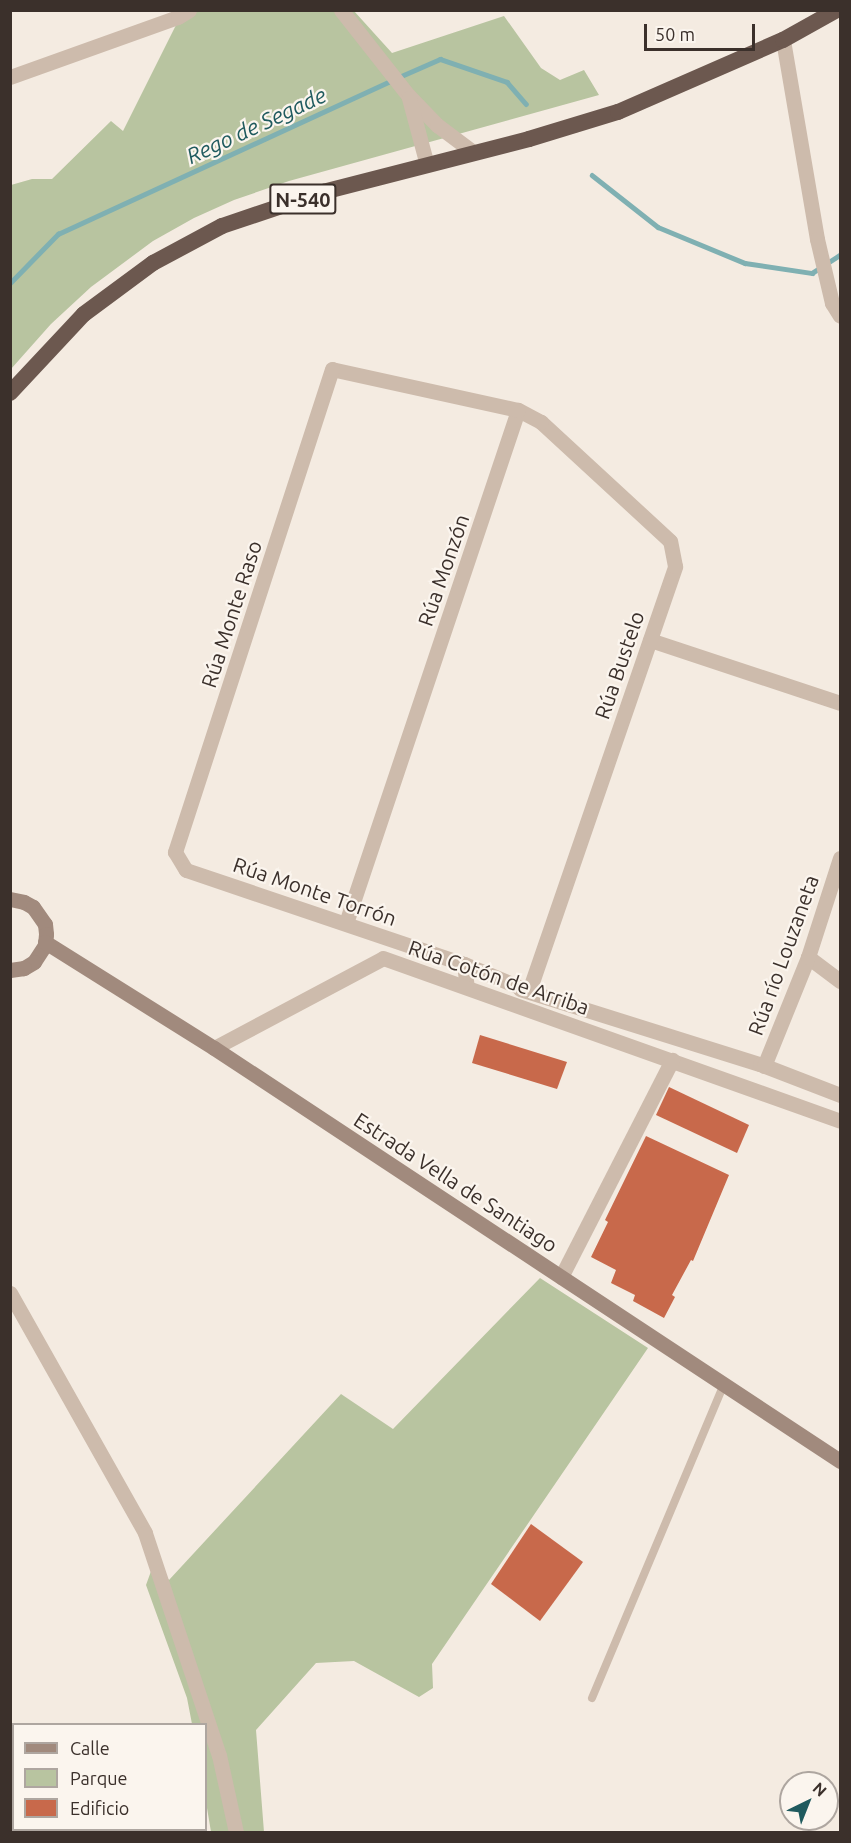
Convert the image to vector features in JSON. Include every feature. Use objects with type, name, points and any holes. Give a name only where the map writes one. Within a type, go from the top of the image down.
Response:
[{"type":"highway","name":"N-540","points":[[10,393],[84,314],[153,263],[222,226],[323,192],[618,112],[783,40],[837,10]]},
{"type":"main road","points":[[10,899],[24,902],[40,915],[45,924],[45,942],[34,962],[11,974]]},
{"type":"main road","name":"Estrada Vella de Santiago","points":[[45,942],[214,1048],[840,1461]]},
{"type":"street","points":[[10,77],[178,17],[189,10]]},
{"type":"street","points":[[341,10],[408,95],[437,125],[473,152]]},
{"type":"street","points":[[783,40],[817,239],[832,303],[840,316]]},
{"type":"street","points":[[408,95],[427,165]]},
{"type":"street","name":"Rúa Monte Raso","points":[[186,870],[175,852],[332,369],[519,410]]},
{"type":"street","name":"Rúa Bustelo","points":[[519,410],[541,422],[670,541],[675,566],[529,991]]},
{"type":"street","name":"Rúa Monzón","points":[[345,923],[519,410]]},
{"type":"street","points":[[650,640],[840,703]]},
{"type":"street","name":"Rúa río Louzaneta","points":[[763,1067],[808,957],[840,858]]},
{"type":"street","name":"Rúa Monte Torrón","points":[[186,870],[464,964],[529,991]]},
{"type":"street","points":[[808,957],[840,981]]},
{"type":"street","name":"Rúa Cotón de Arriba","points":[[214,1048],[383,958],[840,1121]]},
{"type":"street","points":[[464,964],[467,987]]},
{"type":"street","name":"Rúa Monte Torrón","points":[[467,987],[484,979],[529,991],[763,1067],[840,1095]]},
{"type":"street","points":[[561,1277],[672,1060]]},
{"type":"street","points":[[763,1067],[771,1083],[766,1090],[752,1090],[744,1076],[748,1068],[763,1067]]},
{"type":"street","points":[[10,1293],[145,1533],[219,1755],[236,1833]]},
{"type":"lane","points":[[591,1698],[724,1384]]},
{"type":"green space","points":[[188,11],[354,11],[392,53],[504,16],[541,68],[560,80],[584,70],[599,95],[289,181],[234,200],[194,218],[153,241],[91,287],[51,324],[11,369],[11,185],[32,179],[52,179],[111,121],[123,131],[182,13]]},
{"type":"green space","points":[[540,1278],[648,1348],[432,1664],[433,1688],[419,1697],[354,1661],[316,1663],[256,1730],[264,1832],[211,1832],[207,1808],[207,1723],[192,1723],[187,1698],[146,1585],[154,1563],[169,1580],[341,1394],[393,1429]]},
{"type":"building","points":[[480,1035],[567,1062],[557,1089],[472,1063]]},
{"type":"building","points":[[669,1087],[749,1125],[737,1153],[656,1115]]},
{"type":"building","points":[[646,1136],[729,1175],[693,1261],[691,1260],[672,1295],[675,1297],[664,1318],[633,1301],[635,1295],[611,1283],[616,1270],[591,1257],[608,1222],[605,1220]]},
{"type":"building","points":[[531,1524],[583,1562],[540,1621],[491,1584]]},
{"type":"waterway","name":"Rego de Segade","points":[[399,77],[440,59],[507,82],[526,104]]},
{"type":"waterway","name":"Rego de Segade","points":[[10,283],[58,234],[391,81]]},
{"type":"waterway","name":"Rego de Segade","points":[[592,175],[658,227],[745,263],[812,273],[840,255]]}]
